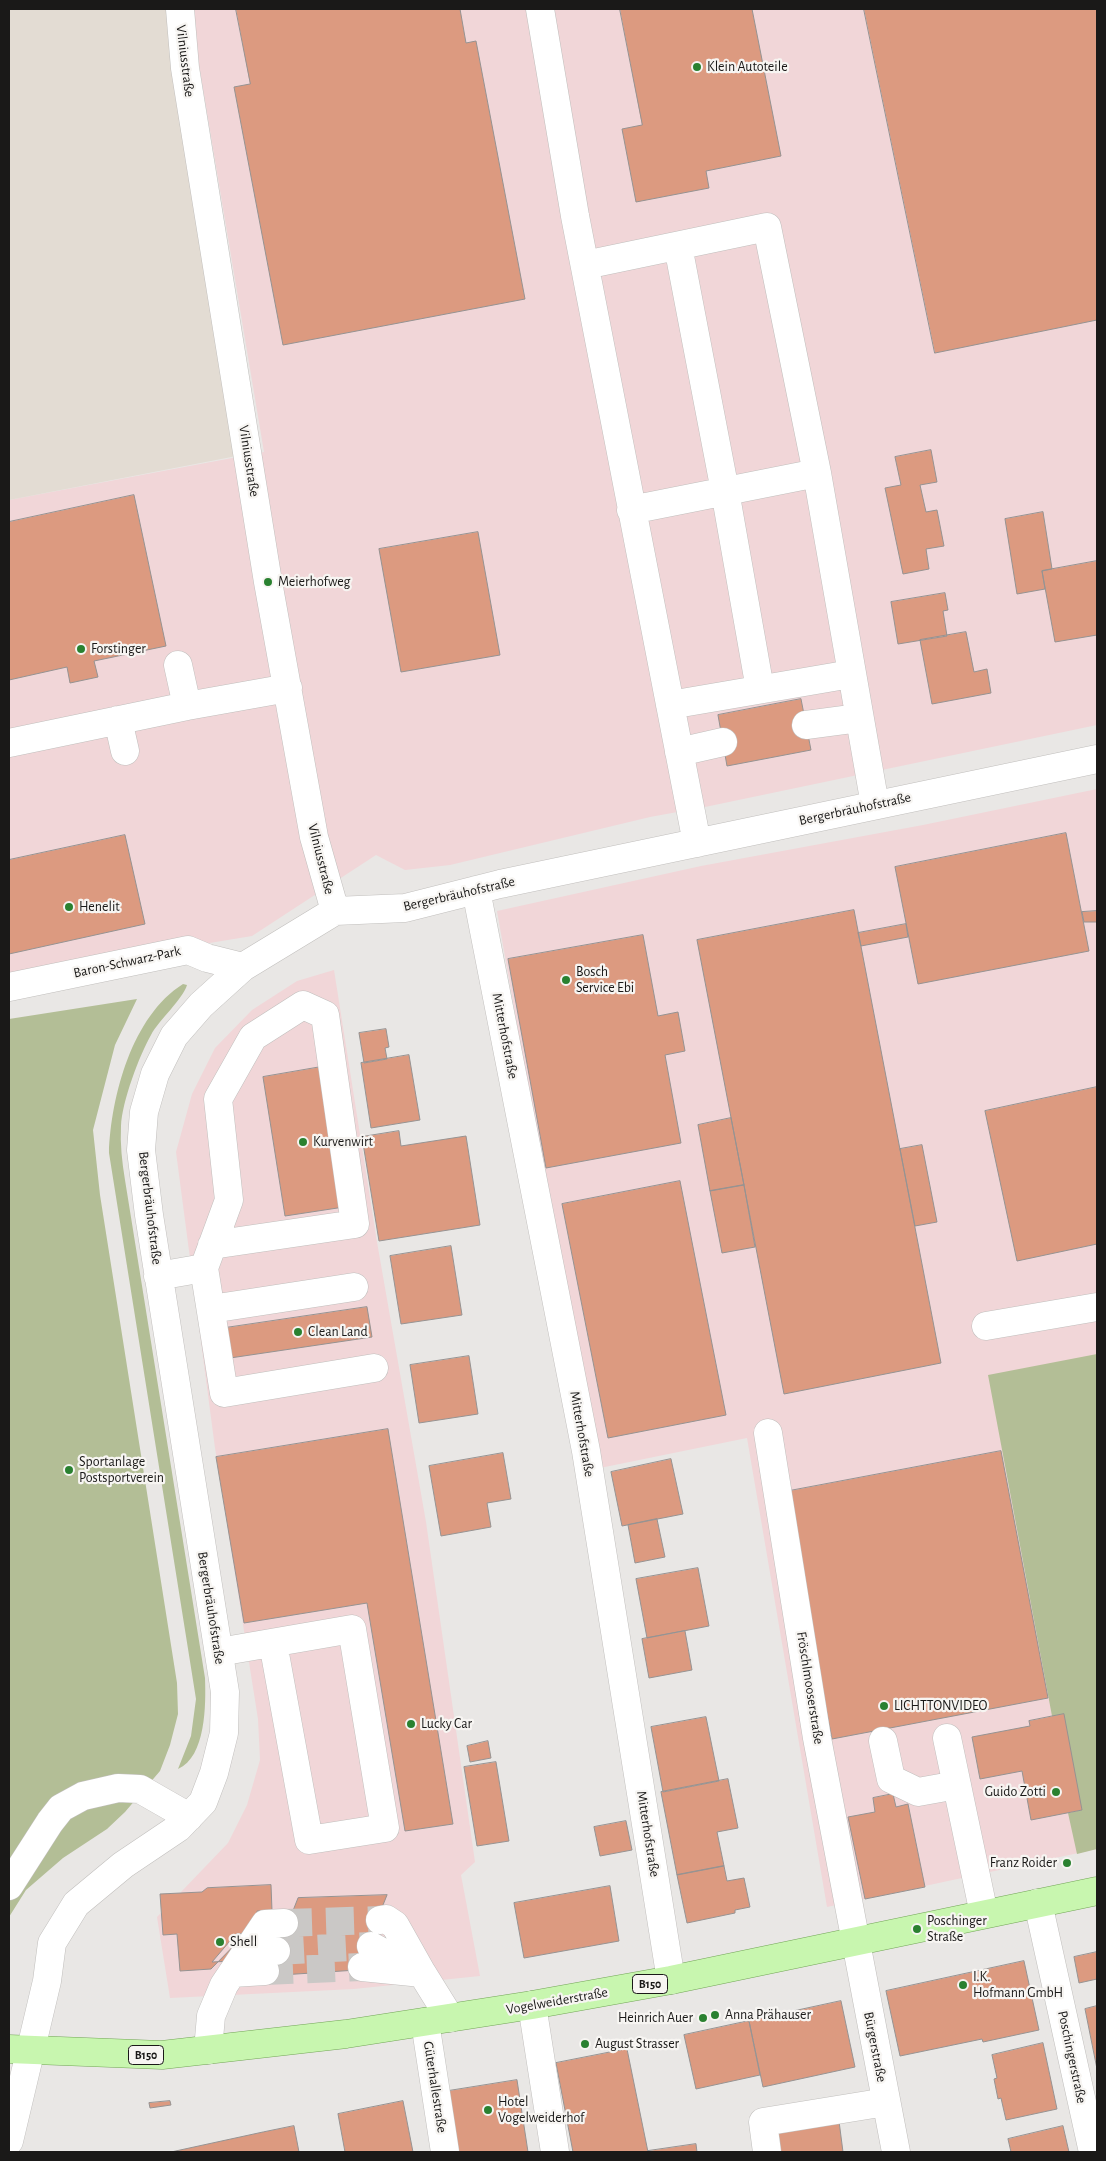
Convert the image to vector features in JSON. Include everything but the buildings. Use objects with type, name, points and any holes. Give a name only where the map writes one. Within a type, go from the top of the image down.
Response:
[{"type":"main road","name":"Vogelweiderstraße","points":[[19,2049],[162,2055],[337,2036],[532,2005],[671,1980],[855,1943],[1097,1890]]},
{"type":"street","name":"Vilniusstraße","points":[[180,9],[185,68],[266,572],[314,837],[335,911]]},
{"type":"street","points":[[540,9],[631,510],[697,843]]},
{"type":"street","points":[[585,265],[767,228],[817,473],[875,805]]},
{"type":"street","points":[[678,246],[725,491],[760,688]]},
{"type":"street","points":[[631,510],[817,473]]},
{"type":"street","points":[[178,665],[187,706]]},
{"type":"street","points":[[670,705],[760,688],[851,674]]},
{"type":"street","points":[[9,743],[187,706],[288,688]]},
{"type":"street","points":[[806,725],[859,718]]},
{"type":"street","points":[[118,720],[125,751]]},
{"type":"street","points":[[680,752],[723,742]]},
{"type":"street","name":"Bergerbräuhofstraße","points":[[9,2143],[19,2049],[47,1981],[52,1943],[76,1904],[123,1865],[178,1828],[203,1802],[214,1773],[224,1733],[225,1692],[158,1276],[141,1150],[144,1112],[156,1074],[174,1036],[201,1005],[244,967],[335,911],[405,908],[476,890],[1097,758]]},
{"type":"street","name":"Mitterhofstraße","points":[[476,890],[586,1451],[671,1980]]},
{"type":"street","name":"Baron-Schwarz-Park","points":[[9,987],[188,950],[208,958],[244,967]]},
{"type":"street","points":[[158,1276],[208,1257],[355,1224],[325,1015],[303,1005],[253,1037],[218,1099],[229,1200],[208,1257],[211,1309],[224,1393],[374,1368]]},
{"type":"street","points":[[211,1309],[354,1287]]},
{"type":"street","points":[[986,1326],[1097,1307]]},
{"type":"street","name":"Fröschlmooserstraße","points":[[768,1433],[818,1738],[855,1943]]},
{"type":"street","points":[[219,1652],[272,1643],[352,1630],[385,1828],[309,1840],[272,1643]]},
{"type":"street","points":[[947,1738],[984,1914]]},
{"type":"street","points":[[883,1741],[891,1779],[918,1792],[957,1784]]},
{"type":"street","points":[[9,1886],[61,1808],[83,1796],[118,1788],[140,1789],[189,1817]]},
{"type":"street","name":"Poschingerstraße","points":[[1038,1903],[1093,2152]]},
{"type":"street","points":[[380,1920],[386,1919],[395,1925],[422,1973],[437,2020]]},
{"type":"street","points":[[208,2050],[211,2016],[224,1985],[266,1924],[284,1923]]},
{"type":"street","name":"Bürgerstraße","points":[[855,1943],[896,2152]]},
{"type":"street","points":[[367,1956],[422,1973]]},
{"type":"street","points":[[239,1962],[271,1961]]},
{"type":"street","points":[[532,2005],[555,2152]]},
{"type":"street","name":"Güterhallestraße","points":[[437,2020],[445,2152]]},
{"type":"street","points":[[767,2152],[763,2122],[886,2102]]},
{"type":"street","points":[[9,2143],[15,2152]]},
{"type":"shaded area","points":[[9,9],[180,9],[247,454],[9,500]]},
{"type":"shaded area","points":[[194,9],[1097,9],[1097,725],[650,817],[450,865],[405,870],[376,855],[252,936],[9,976],[9,500],[264,452],[195,41]]},
{"type":"shaded area","points":[[1097,789],[1097,1849],[827,1907],[747,1438],[595,1469],[497,911],[701,866],[923,825]]},
{"type":"shaded area","points":[[334,970],[377,1242],[426,1522],[475,1862],[461,1875],[480,1976],[354,1989],[170,1998],[157,1917],[228,1843],[247,1805],[260,1760],[258,1719],[215,1448],[176,1152],[192,1094],[215,1048],[252,1010],[297,981]]},
{"type":"green space","points":[[183,984],[187,985],[185,991],[155,1029],[141,1055],[124,1105],[121,1133],[124,1173],[205,1678],[204,1715],[199,1742],[187,1763],[178,1769],[191,1736],[196,1699],[109,1153],[114,1107],[128,1059],[150,1016],[165,998]]},
{"type":"green space","name":"Sportanlage Postsportverein","points":[[137,999],[115,1045],[93,1130],[100,1195],[177,1683],[178,1714],[170,1745],[160,1771],[125,1812],[107,1829],[63,1858],[26,1890],[9,1917],[9,1019]]},
{"type":"green space","points":[[1097,1354],[1097,1849],[1077,1854],[1068,1813],[1082,1810],[1052,1716],[988,1375]]},
{"type":"tunnel","points":[[284,1923],[380,1920]]},
{"type":"tunnel","points":[[276,1951],[371,1946]]},
{"type":"tunnel","points":[[265,1971],[362,1967]]},
{"type":"place","name":"Klein Autoteile","points":[[697,67]]},
{"type":"place","name":"Meierhofweg","points":[[268,582]]},
{"type":"place","name":"Forstinger","points":[[81,649]]},
{"type":"place","name":"Henelit","points":[[69,907]]},
{"type":"place","name":"Bosch Service Ebi","points":[[566,980]]},
{"type":"place","name":"Kurvenwirt","points":[[303,1142]]},
{"type":"place","name":"Clean Land","points":[[298,1332]]},
{"type":"place","name":"Sportanlage Postsportverein","points":[[69,1470]]},
{"type":"place","name":"LICHTTONVIDEO","points":[[884,1706]]},
{"type":"place","name":"Lucky Car","points":[[411,1724]]},
{"type":"place","name":"Guido Zotti","points":[[1056,1792]]},
{"type":"place","name":"Franz Roider","points":[[1067,1863]]},
{"type":"place","name":"Poschinger Straße","points":[[917,1929]]},
{"type":"place","name":"Shell","points":[[220,1942]]},
{"type":"place","name":"I.K. Hofmann GmbH","points":[[963,1985]]},
{"type":"place","name":"Anna Prähauser","points":[[715,2015]]},
{"type":"place","name":"Heinrich Auer","points":[[703,2018]]},
{"type":"place","name":"August Strasser","points":[[585,2044]]},
{"type":"place","name":"Hotel Vogelweiderhof","points":[[488,2110]]}]
